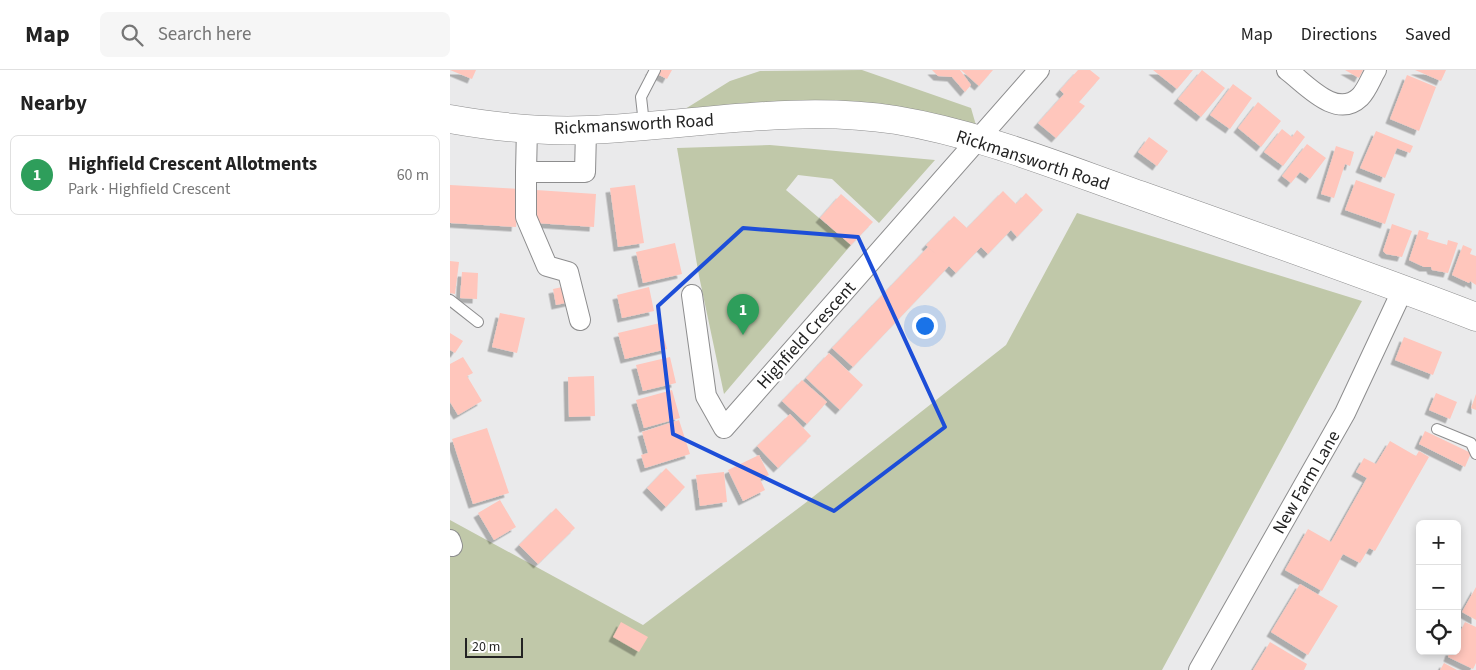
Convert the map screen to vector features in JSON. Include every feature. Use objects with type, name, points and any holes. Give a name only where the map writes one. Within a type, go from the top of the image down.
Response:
[{"type":"main road","name":"Rickmansworth Road","points":[[450,119],[527,128],[586,130],[781,114],[839,115],[896,120],[980,139],[1404,289],[1476,317]]},
{"type":"street","points":[[980,139],[1040,70]]},
{"type":"street","points":[[1288,70],[1329,102],[1343,105],[1359,97],[1376,70]]},
{"type":"street","points":[[527,128],[526,217],[547,266],[568,272],[580,320]]},
{"type":"street","points":[[526,172],[585,172],[586,130]]},
{"type":"street","name":"Highfield Crescent","points":[[692,296],[706,396],[724,428],[980,139]]},
{"type":"street","name":"New Farm Lane","points":[[1199,670],[1345,413],[1404,289]]},
{"type":"lane","points":[[644,126],[641,97],[655,70]]},
{"type":"lane","points":[[450,300],[478,322]]},
{"type":"lane","points":[[1437,429],[1471,443],[1476,454]]},
{"type":"highlighted area","points":[[743,228],[858,237],[945,427],[834,511],[673,434],[658,306]]},
{"type":"green space","points":[[862,70],[971,108],[980,139],[896,120],[661,124],[730,81],[760,71]]},
{"type":"green space","points":[[770,145],[935,160],[879,223],[832,179],[798,175],[786,190],[851,245],[724,394],[699,276],[677,148]]},
{"type":"green space","points":[[1077,213],[1362,301],[1162,670],[450,670],[450,520],[643,625],[804,504],[1006,345]]},
{"type":"building","points":[[450,70],[476,70],[472,79]]},
{"type":"building","points":[[649,70],[672,70],[667,79]]},
{"type":"building","points":[[932,70],[960,70],[971,85],[965,92],[952,77],[938,76]]},
{"type":"building","points":[[961,70],[993,70],[979,86]]},
{"type":"building","points":[[1078,70],[1090,70],[1100,78],[1079,102],[1085,106],[1056,138],[1038,123],[1064,94],[1060,90]]},
{"type":"building","points":[[1153,70],[1193,70],[1177,89]]},
{"type":"building","points":[[1202,70],[1225,88],[1201,117],[1178,99]]},
{"type":"building","points":[[1345,70],[1363,70],[1359,78]]},
{"type":"building","points":[[1415,70],[1446,70],[1441,81]]},
{"type":"building","points":[[1407,75],[1436,87],[1419,131],[1390,119]]},
{"type":"building","points":[[1233,84],[1252,98],[1230,129],[1210,115]]},
{"type":"building","points":[[1258,102],[1281,121],[1261,147],[1238,128]]},
{"type":"building","points":[[1282,129],[1292,137],[1297,130],[1305,137],[1283,166],[1264,152]]},
{"type":"building","points":[[1376,131],[1413,146],[1410,153],[1397,148],[1385,178],[1360,168]]},
{"type":"building","points":[[1149,137],[1168,151],[1157,166],[1138,152]]},
{"type":"building","points":[[1307,144],[1326,158],[1310,179],[1300,172],[1291,183],[1282,176]]},
{"type":"building","points":[[1336,146],[1354,152],[1350,166],[1345,164],[1334,198],[1321,194]]},
{"type":"building","points":[[1356,180],[1395,194],[1385,224],[1345,210]]},
{"type":"building","points":[[450,185],[519,189],[516,227],[450,223]]},
{"type":"building","points":[[635,185],[644,243],[618,247],[610,188]]},
{"type":"building","points":[[536,190],[596,194],[594,227],[535,223]]},
{"type":"building","points":[[1003,191],[1016,204],[1026,193],[1043,210],[1017,237],[1011,230],[988,254],[981,247],[956,273],[949,266],[853,367],[832,348],[928,247],[940,258],[926,245],[954,216],[967,228]]},
{"type":"building","points":[[841,194],[873,222],[851,245],[820,218]]},
{"type":"building","points":[[1392,224],[1412,231],[1402,257],[1386,254],[1383,251]]},
{"type":"building","points":[[1419,230],[1429,233],[1427,239],[1447,245],[1448,240],[1458,243],[1448,273],[1432,270],[1431,267],[1424,267],[1409,260]]},
{"type":"building","points":[[675,243],[682,274],[643,283],[636,252]]},
{"type":"building","points":[[1463,245],[1472,249],[1470,254],[1476,256],[1476,285],[1452,275]]},
{"type":"building","points":[[450,261],[459,262],[455,294],[450,293]]},
{"type":"building","points":[[462,272],[478,273],[477,299],[460,298]]},
{"type":"building","points":[[567,286],[570,302],[556,305],[553,289]]},
{"type":"building","points":[[649,287],[654,311],[622,318],[617,295]]},
{"type":"building","points":[[500,313],[525,318],[517,353],[492,347]]},
{"type":"building","points":[[660,323],[667,349],[625,359],[618,333]]},
{"type":"building","points":[[450,333],[463,341],[455,353],[450,350]]},
{"type":"building","points":[[1404,337],[1442,352],[1433,375],[1395,360]]},
{"type":"building","points":[[829,353],[863,385],[840,410],[806,378]]},
{"type":"building","points":[[463,357],[473,373],[467,376],[482,401],[458,415],[450,402],[450,364]]},
{"type":"building","points":[[670,357],[676,383],[643,391],[636,365]]},
{"type":"building","points":[[594,376],[595,416],[569,417],[568,377]]},
{"type":"building","points":[[802,380],[827,402],[807,424],[782,401]]},
{"type":"building","points":[[672,390],[680,418],[644,428],[636,400]]},
{"type":"building","points":[[1436,393],[1457,402],[1450,419],[1429,410]]},
{"type":"building","points":[[1476,394],[1476,410],[1471,408]]},
{"type":"building","points":[[790,414],[811,436],[778,468],[757,446]]},
{"type":"building","points":[[679,420],[690,454],[645,468],[641,455],[648,453],[642,432]]},
{"type":"building","points":[[487,428],[509,493],[473,504],[452,439]]},
{"type":"building","points":[[1425,431],[1471,453],[1465,467],[1419,444]]},
{"type":"building","points":[[1390,441],[1416,456],[1419,451],[1429,457],[1375,551],[1369,548],[1360,563],[1343,554],[1322,591],[1285,570],[1308,529],[1331,542],[1367,478],[1356,472],[1364,458],[1376,464]]},
{"type":"building","points":[[759,455],[769,475],[760,479],[765,490],[743,501],[728,470]]},
{"type":"building","points":[[666,468],[685,487],[666,507],[647,488]]},
{"type":"building","points":[[724,472],[727,502],[700,506],[696,475]]},
{"type":"building","points":[[500,500],[516,527],[494,540],[478,513]]},
{"type":"building","points":[[556,508],[575,528],[538,564],[519,545]]},
{"type":"building","points":[[1300,584],[1338,606],[1308,655],[1271,632]]},
{"type":"building","points":[[1476,587],[1476,620],[1462,612]]},
{"type":"building","points":[[621,622],[648,637],[639,652],[613,637]]},
{"type":"building","points":[[1465,622],[1476,627],[1476,663],[1473,669],[1448,657],[1449,655],[1461,655],[1461,630]]},
{"type":"building","points":[[1270,642],[1307,664],[1304,670],[1253,670]]},
{"type":"building","points":[[1444,663],[1457,670],[1440,670]]},
{"type":"place","name":"Highfield Crescent Allotments","points":[[743,335]]}]
